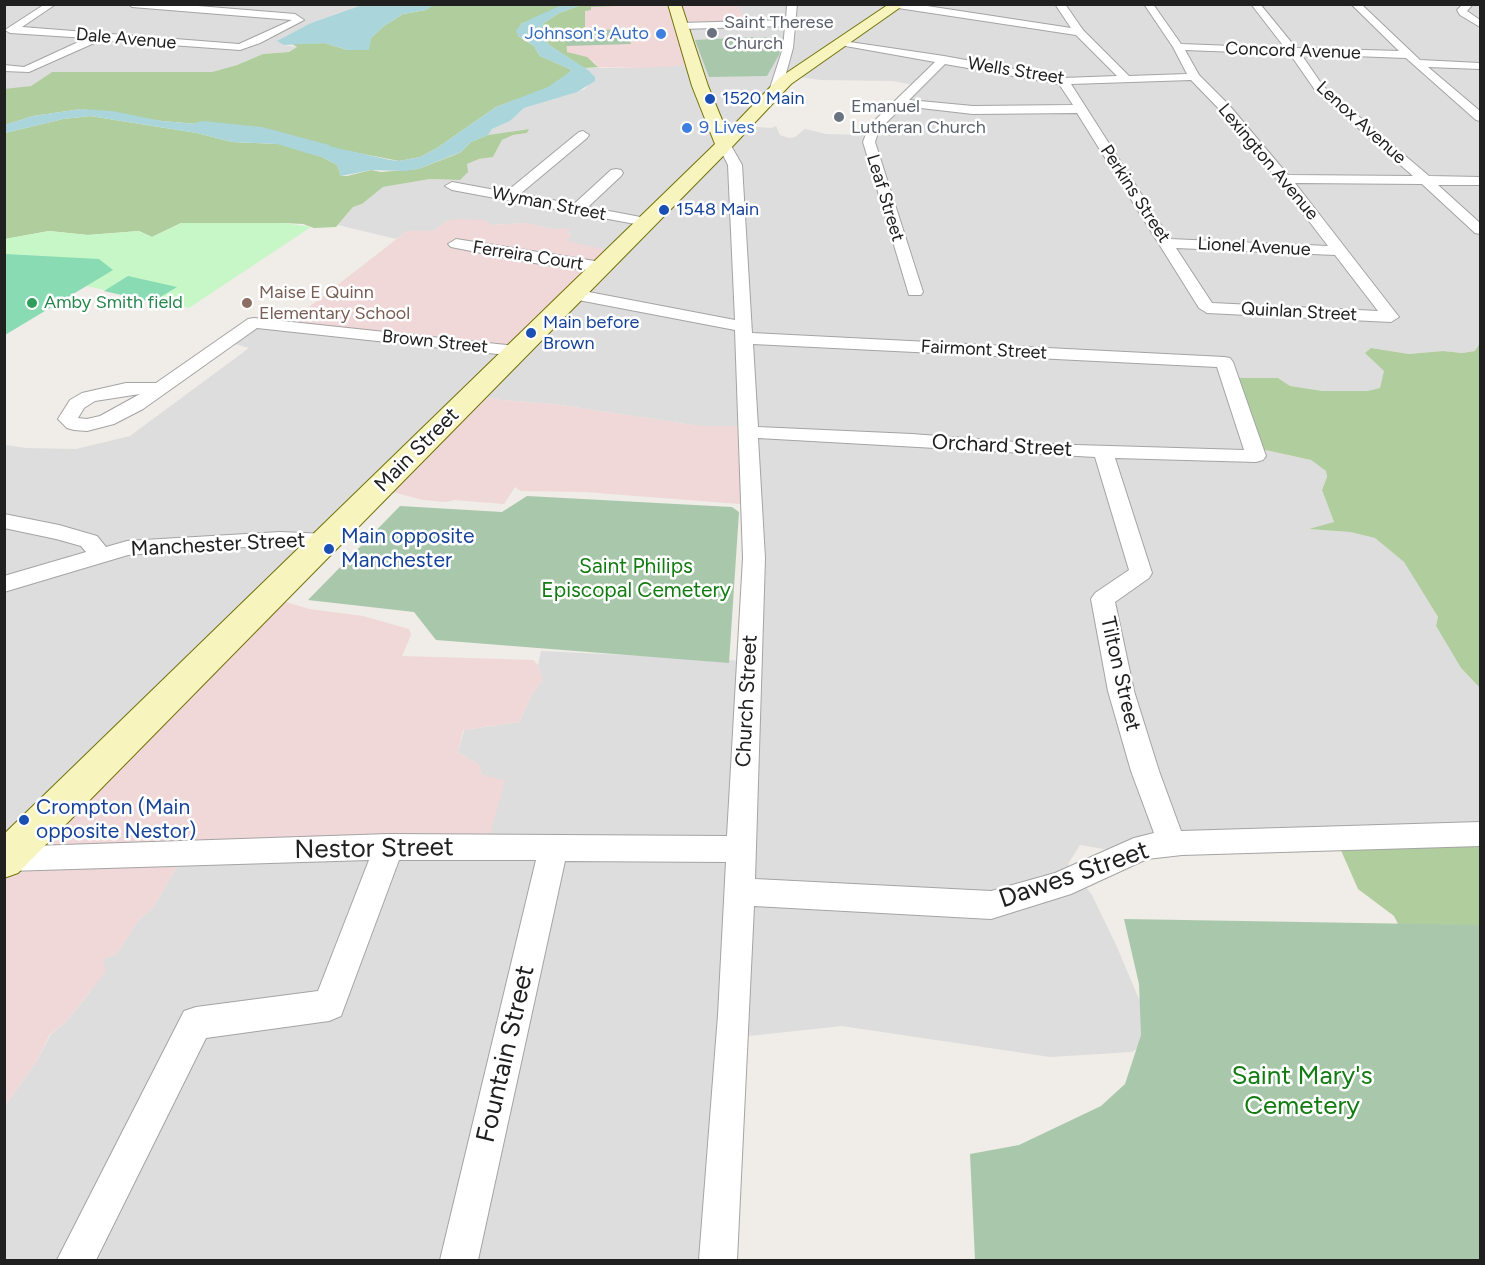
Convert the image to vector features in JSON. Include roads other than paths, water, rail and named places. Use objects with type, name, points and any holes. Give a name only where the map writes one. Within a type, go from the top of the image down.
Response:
[{"type":"main road","name":"Main Street","points":[[6,860],[753,117],[776,88],[840,42],[899,5]]},
{"type":"main road","points":[[677,15],[696,77],[724,145]]},
{"type":"street","points":[[8,31],[52,4]]},
{"type":"street","points":[[132,4],[250,14],[268,4]]},
{"type":"street","points":[[776,88],[788,48],[792,4]]},
{"type":"street","points":[[1059,4],[1070,16],[1079,32],[1127,80]]},
{"type":"street","name":"Lexington Avenue","points":[[1149,4],[1178,47],[1194,77],[1225,108],[1284,179],[1391,317]]},
{"type":"street","name":"Lenox Avenue","points":[[1255,4],[1319,88],[1365,126],[1480,230]]},
{"type":"street","points":[[1355,4],[1413,59],[1480,117]]},
{"type":"street","points":[[1469,4],[1462,10],[1463,13],[1480,24]]},
{"type":"street","points":[[899,5],[1079,32]]},
{"type":"street","points":[[145,16],[167,6]]},
{"type":"street","points":[[1000,20],[1013,10]]},
{"type":"street","name":"Dale Avenue","points":[[8,31],[102,35],[208,46],[240,46],[299,20],[295,17],[250,14]]},
{"type":"street","points":[[677,15],[790,23]]},
{"type":"street","points":[[4,68],[25,69],[125,25]]},
{"type":"street","name":"Wells Street","points":[[840,42],[1063,81],[1194,77]]},
{"type":"street","name":"Concord Avenue","points":[[1178,47],[1293,51],[1480,66]]},
{"type":"street","name":"Leaf Street","points":[[915,292],[869,142],[873,129],[944,59]]},
{"type":"street","name":"Perkins Street","points":[[1063,81],[1207,308]]},
{"type":"street","points":[[899,102],[973,110],[1080,109]]},
{"type":"street","points":[[510,196],[583,135]]},
{"type":"street","name":"Church Street","points":[[718,1260],[740,892],[740,849],[754,558],[745,332],[735,165],[724,145]]},
{"type":"street","points":[[577,209],[616,173]]},
{"type":"street","points":[[1284,179],[1480,181]]},
{"type":"street","name":"Wyman Street","points":[[452,186],[646,222]]},
{"type":"street","name":"Lionel Avenue","points":[[1167,243],[1341,251]]},
{"type":"street","name":"Ferreira Court","points":[[456,244],[601,267]]},
{"type":"street","name":"Fairmont Street","points":[[573,294],[745,332],[1224,362],[1256,456]]},
{"type":"street","name":"Quinlan Street","points":[[1207,308],[1391,317]]},
{"type":"street","name":"Brown Street","points":[[159,389],[254,324],[516,351]]},
{"type":"street","name":"Orchard Street","points":[[748,432],[912,440],[1042,450],[1256,456]]},
{"type":"street","name":"Tilton Street","points":[[1103,451],[1140,573],[1102,599],[1121,691],[1145,771],[1172,844]]},
{"type":"street","points":[[4,521],[89,541],[100,554]]},
{"type":"street","name":"Manchester Street","points":[[4,584],[100,554],[127,548],[219,541],[280,539],[328,541]]},
{"type":"street","name":"Dawes Street","points":[[740,892],[991,905],[1060,885],[1144,847],[1172,844],[1480,834]]},
{"type":"street","points":[[76,1260],[196,1023],[329,1005],[389,847]]},
{"type":"street","name":"Nestor Street","points":[[6,860],[389,847],[740,849]]},
{"type":"street","name":"Fountain Street","points":[[459,1260],[553,848]]},
{"type":"water","points":[[564,4],[581,5],[559,13],[544,23],[540,32],[549,45],[588,70],[595,77],[595,81],[577,92],[524,108],[510,121],[492,129],[488,135],[471,142],[461,152],[418,169],[371,170],[341,176],[337,165],[322,157],[279,144],[232,142],[197,133],[90,116],[63,119],[5,133],[5,125],[33,116],[81,109],[112,111],[162,121],[220,126],[302,140],[390,160],[399,161],[420,157],[437,148],[496,107],[548,87],[570,72],[570,69],[540,56],[534,46],[518,36],[516,31],[521,24]]},
{"type":"water","points":[[362,5],[434,5],[426,10],[403,14],[384,26],[371,38],[369,50],[347,50],[325,43],[284,45],[277,41],[311,23]]},
{"type":"waterway","points":[[202,127],[262,133],[321,150]]},
{"type":"place","name":"Saint Therese Church","points":[[712,33]]},
{"type":"place","name":"Johnson's Auto","points":[[661,34]]},
{"type":"place","name":"1520 Main","points":[[710,99]]},
{"type":"place","name":"Emanuel Lutheran Church","points":[[839,117]]},
{"type":"place","name":"9 Lives","points":[[687,128]]},
{"type":"place","name":"1548 Main","points":[[664,210]]},
{"type":"place","name":"Amby Smith field","points":[[32,303]]},
{"type":"place","name":"Maise E Quinn Elementary School","points":[[247,303]]},
{"type":"place","name":"Main before Brown","points":[[531,333]]},
{"type":"place","name":"Main opposite Manchester","points":[[329,549]]},
{"type":"place","name":"Crompton (Main opposite Nestor)","points":[[24,820]]},
{"type":"park label","name":"Saint Philips Episcopal Cemetery","points":[[636,579]]},
{"type":"park label","name":"Saint Mary's Cemetery","points":[[1302,1091]]}]
